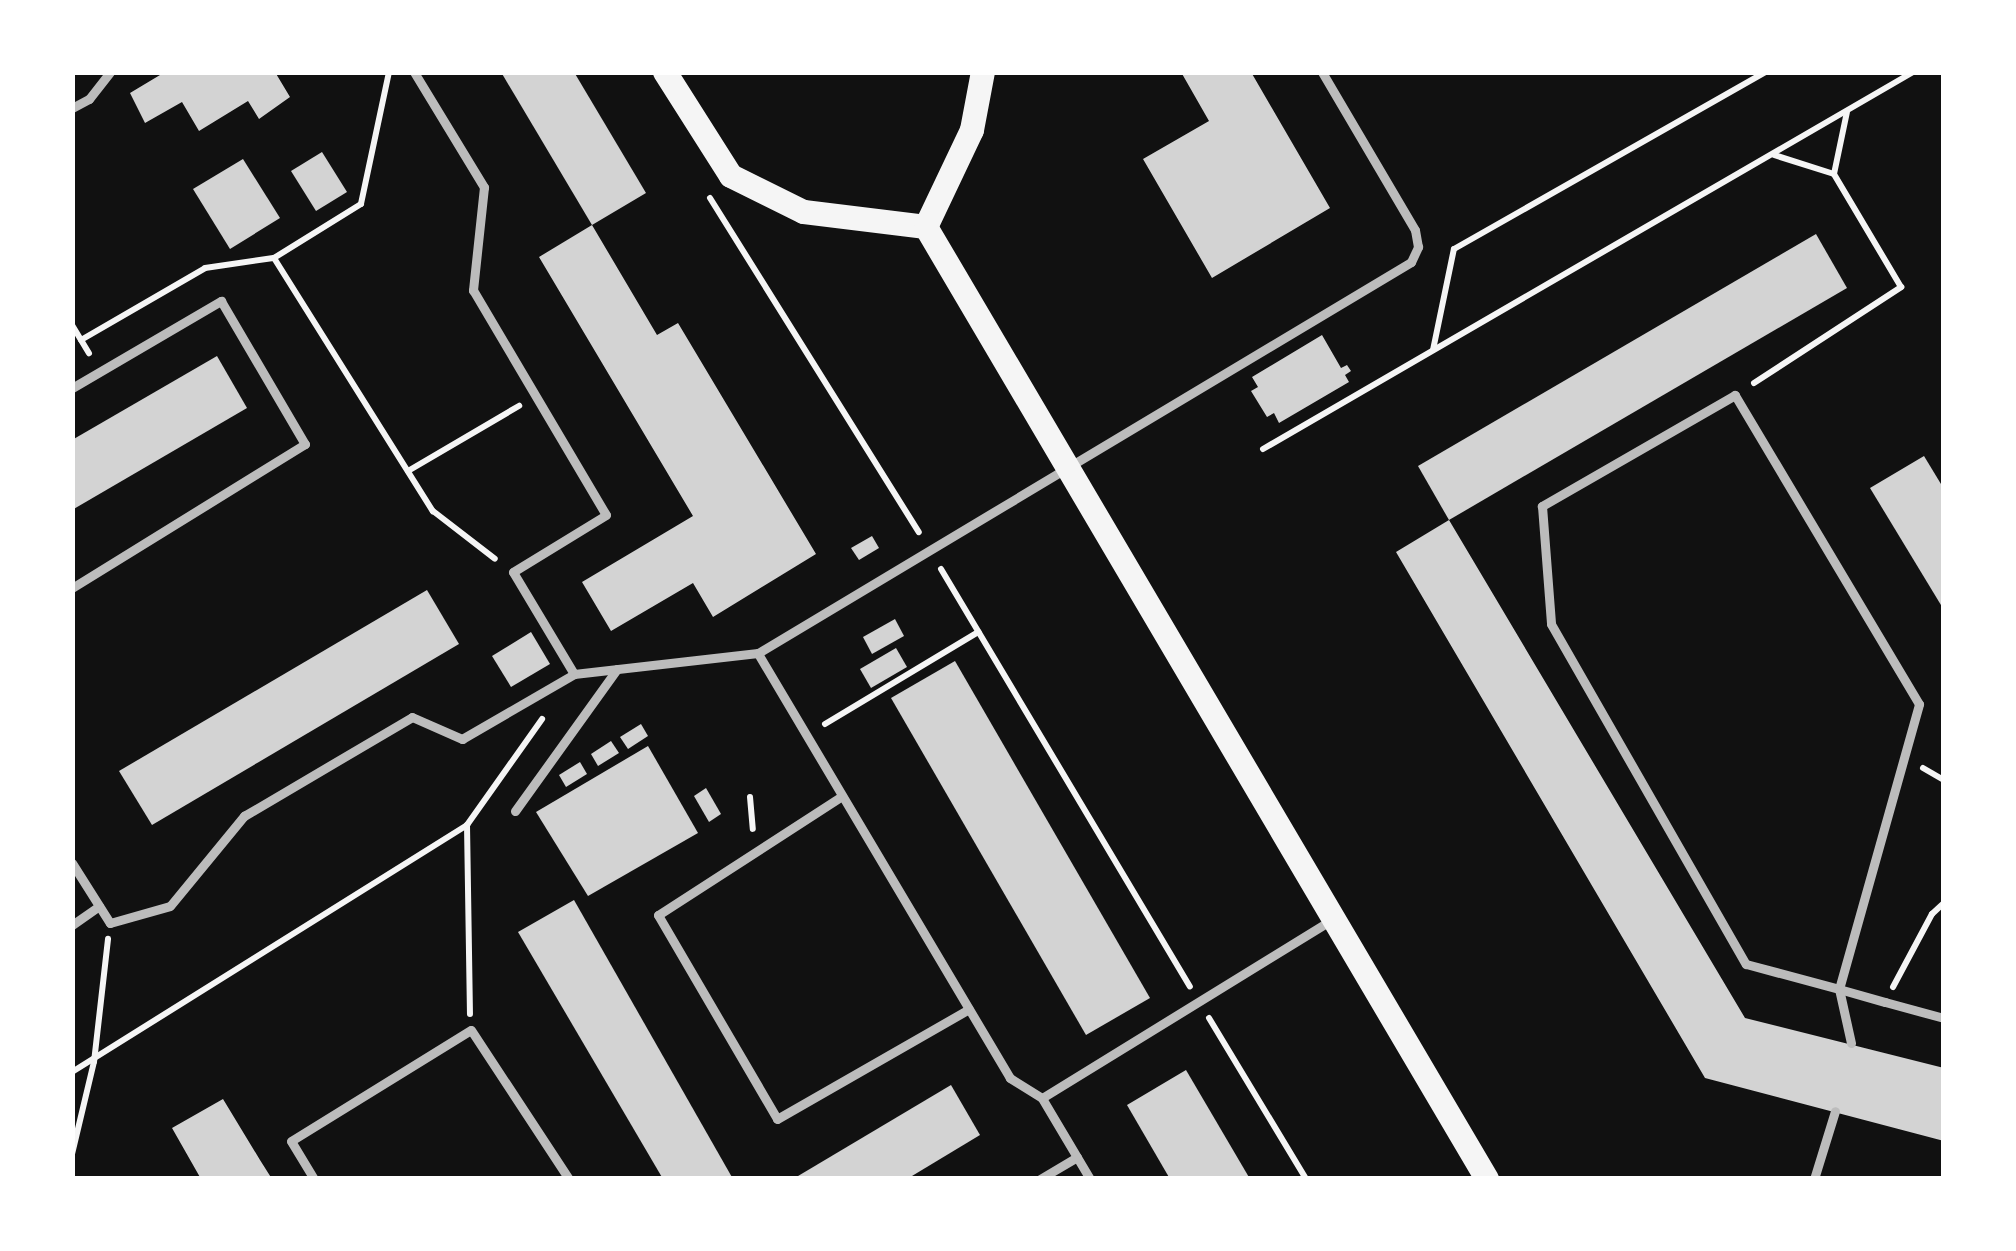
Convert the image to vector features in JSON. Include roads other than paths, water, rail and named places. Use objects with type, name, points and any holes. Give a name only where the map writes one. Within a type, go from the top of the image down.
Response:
[{"type":"main road","points":[[664,72],[731,176],[804,212],[926,227]]},
{"type":"main road","points":[[926,227],[972,130],[983,72]]},
{"type":"main road","points":[[926,227],[1330,921],[1487,1179]]},
{"type":"lane","points":[[72,108],[89,99],[110,72]]},
{"type":"lane","points":[[414,72],[484,187],[473,290],[606,515],[513,572],[574,674]]},
{"type":"lane","points":[[72,862],[110,923],[170,906],[244,816],[412,717],[462,739],[574,674],[758,653],[1411,262],[1418,247],[1415,230],[1322,72]]},
{"type":"lane","points":[[72,388],[221,301],[305,444],[72,588]]},
{"type":"lane","points":[[1851,1043],[1839,989],[1919,704],[1736,395],[1542,506],[1551,624],[1746,964],[1839,989],[1944,1018]]},
{"type":"lane","points":[[758,653],[1010,1078],[1042,1098],[1090,1179]]},
{"type":"lane","points":[[515,811],[617,669]]},
{"type":"lane","points":[[842,796],[658,915],[777,1119],[969,1009]]},
{"type":"lane","points":[[72,925],[99,906]]},
{"type":"lane","points":[[1042,1098],[1330,921]]},
{"type":"lane","points":[[314,1179],[291,1141],[471,1030],[569,1179]]},
{"type":"lane","points":[[1814,1179],[1835,1111]]},
{"type":"lane","points":[[1040,1179],[1077,1157]]}]
